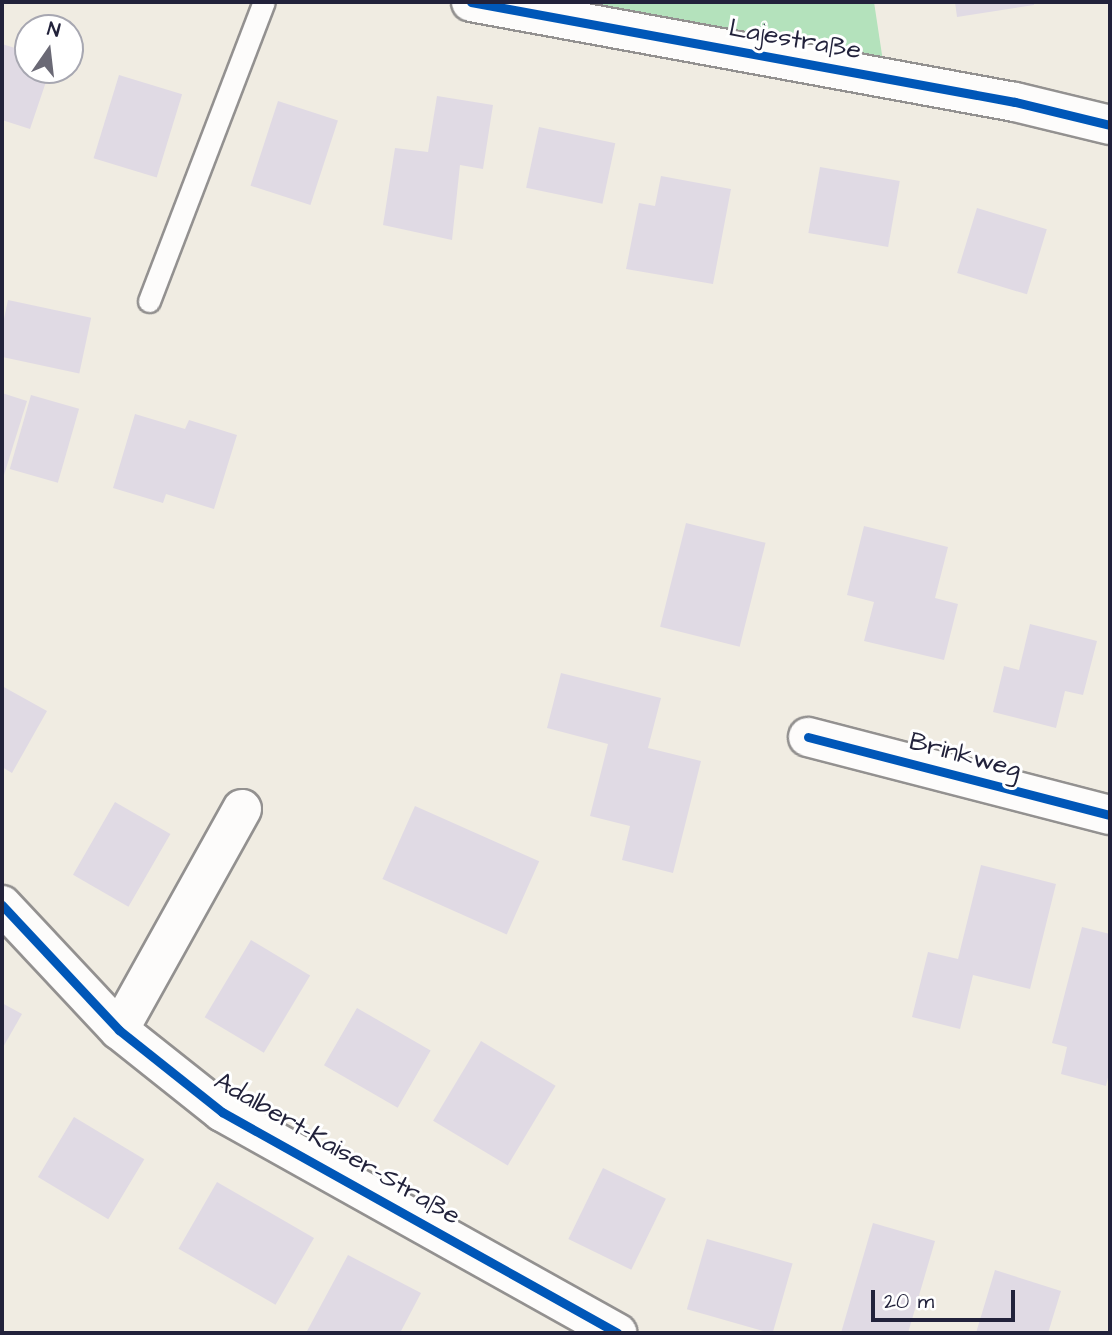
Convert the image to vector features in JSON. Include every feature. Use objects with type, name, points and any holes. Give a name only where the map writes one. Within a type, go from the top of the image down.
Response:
[{"type":"street","name":"Lajestraße","points":[[471,2],[1001,100],[1110,125]]},
{"type":"street","name":"Brinkweg","points":[[808,737],[1110,815]]},
{"type":"street","points":[[119,1030],[242,809]]},
{"type":"street","name":"Adalbert-Kaiser-Straße","points":[[2,905],[119,1030],[222,1112],[618,1333]]},
{"type":"lane","points":[[149,301],[264,2]]},
{"type":"green space","points":[[564,2],[874,2],[884,68]]},
{"type":"building","points":[[955,2],[1034,2],[1034,5],[957,17]]},
{"type":"building","points":[[2,44],[14,48],[14,84],[45,84],[30,129],[2,120]]},
{"type":"building","points":[[119,75],[182,94],[157,177],[94,158]]},
{"type":"building","points":[[437,96],[493,105],[483,169],[460,165],[452,240],[383,225],[395,148],[428,152]]},
{"type":"building","points":[[278,101],[338,120],[310,205],[250,186]]},
{"type":"building","points":[[539,127],[615,143],[602,204],[526,188]]},
{"type":"building","points":[[820,167],[900,181],[888,247],[808,233]]},
{"type":"building","points":[[661,176],[731,189],[713,284],[626,269],[639,203],[655,206]]},
{"type":"building","points":[[977,208],[1047,229],[1027,294],[957,273]]},
{"type":"building","points":[[8,300],[91,318],[79,373],[2,357],[2,328]]},
{"type":"building","points":[[2,393],[27,401],[4,475],[2,474]]},
{"type":"building","points":[[31,395],[79,409],[58,483],[10,469]]},
{"type":"building","points":[[135,414],[185,429],[189,420],[237,435],[214,509],[166,494],[163,503],[113,488]]},
{"type":"building","points":[[686,523],[766,543],[740,647],[660,627]]},
{"type":"building","points":[[864,526],[948,547],[935,598],[958,604],[944,660],[864,641],[874,602],[847,595]]},
{"type":"building","points":[[1030,624],[1097,641],[1083,695],[1065,691],[1056,728],[993,712],[1004,666],[1019,670]]},
{"type":"building","points":[[561,673],[661,698],[648,748],[701,761],[673,873],[622,860],[630,826],[590,816],[608,744],[547,728]]},
{"type":"building","points":[[2,686],[47,711],[12,773],[2,767]]},
{"type":"building","points":[[115,802],[170,834],[128,907],[73,875]]},
{"type":"building","points":[[415,806],[539,861],[507,934],[382,879]]},
{"type":"building","points":[[981,865],[1056,884],[1030,989],[973,975],[960,1029],[912,1017],[928,952],[958,959]]},
{"type":"building","points":[[1082,927],[1110,934],[1110,1069],[1106,1086],[1061,1074],[1067,1047],[1052,1043]]},
{"type":"building","points":[[251,940],[310,976],[264,1053],[205,1017]]},
{"type":"building","points":[[2,1003],[22,1014],[2,1049]]},
{"type":"building","points":[[357,1008],[431,1050],[398,1108],[324,1065]]},
{"type":"building","points":[[481,1041],[556,1086],[508,1166],[433,1121]]},
{"type":"building","points":[[74,1117],[144,1159],[108,1219],[38,1177]]},
{"type":"building","points":[[603,1168],[666,1199],[631,1270],[568,1239]]},
{"type":"building","points":[[217,1182],[314,1238],[275,1305],[178,1249]]},
{"type":"building","points":[[873,1223],[935,1241],[908,1333],[841,1333]]},
{"type":"building","points":[[707,1239],[793,1264],[773,1333],[687,1309]]},
{"type":"building","points":[[348,1255],[421,1293],[400,1333],[306,1333]]},
{"type":"building","points":[[995,1270],[1061,1291],[1048,1333],[976,1333]]},
{"type":"cycle path","points":[[471,2],[1015,102],[1110,125]]},
{"type":"cycle path","points":[[808,737],[1110,815]]},
{"type":"cycle path","points":[[2,905],[119,1030],[222,1112],[618,1333]]}]
